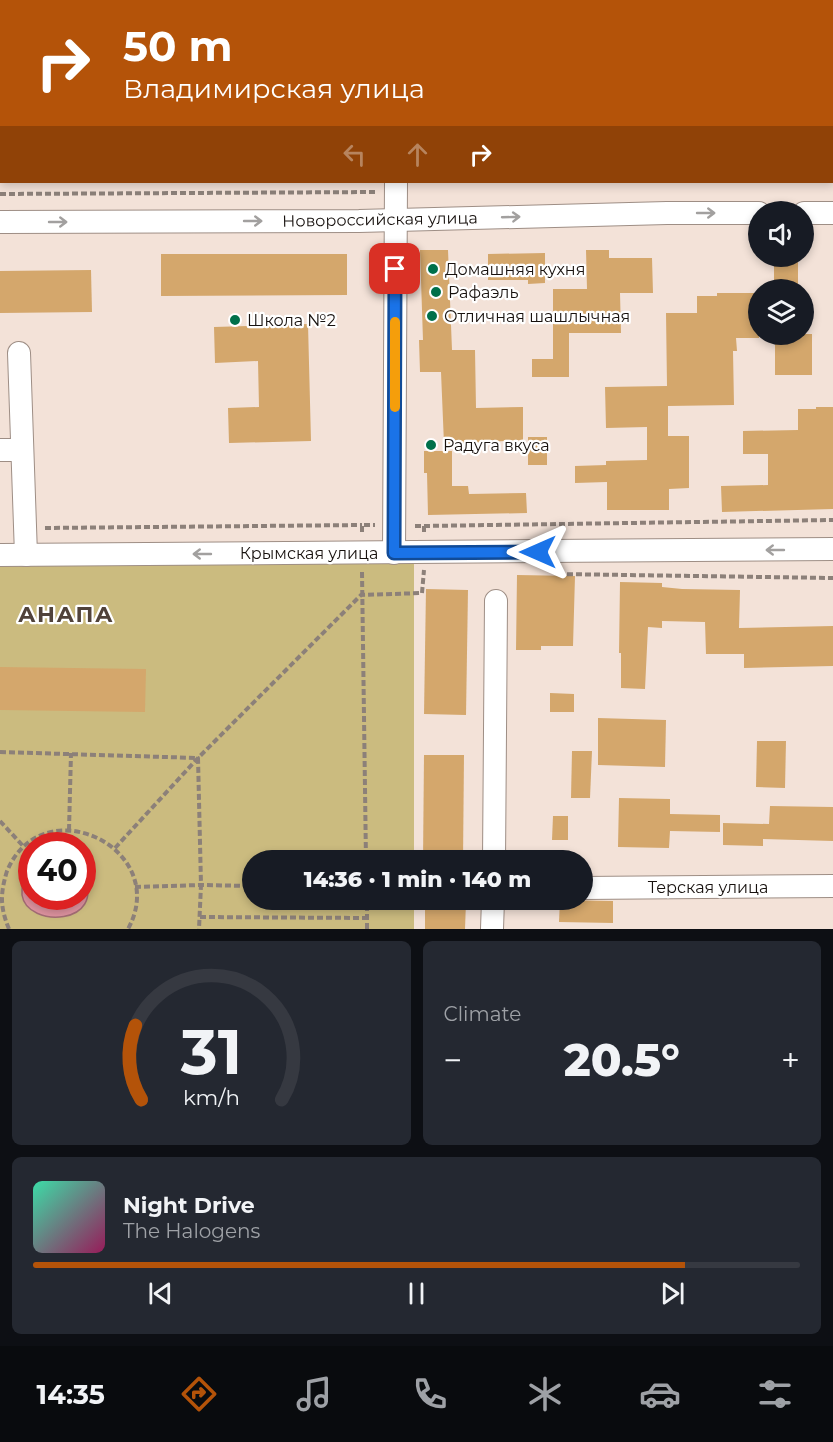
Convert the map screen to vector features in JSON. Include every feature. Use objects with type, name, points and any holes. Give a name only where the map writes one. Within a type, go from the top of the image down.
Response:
[{"type":"street","points":[[394,553],[395,187]]},
{"type":"street","name":"Новороссийская улица","points":[[0,222],[748,213]]},
{"type":"street","points":[[814,213],[833,213]]},
{"type":"street","points":[[19,353],[11,450],[25,529],[26,555]]},
{"type":"street","name":"Крымская улица","points":[[0,555],[394,553],[424,562],[833,549]]},
{"type":"street","points":[[494,850],[496,601]]},
{"type":"street","name":"Терская улица","points":[[593,888],[833,886]]},
{"type":"street","points":[[492,929],[493,910]]},
{"type":"path","points":[[0,194],[395,187]]},
{"type":"path","points":[[25,529],[833,520]]},
{"type":"path","points":[[362,525],[361,595],[366,850]]},
{"type":"path","points":[[115,848],[198,758],[361,595],[422,593],[424,526]]},
{"type":"path","points":[[424,562],[435,573]]},
{"type":"path","points":[[552,574],[833,578]]},
{"type":"path","points":[[0,752],[198,758]]},
{"type":"path","points":[[69,830],[71,753]]},
{"type":"path","points":[[198,758],[201,885],[199,929]]},
{"type":"path","points":[[0,821],[18,840]]},
{"type":"path","points":[[51,832],[69,830],[93,834],[115,848],[122,856],[132,873],[137,896],[134,918],[128,929]]},
{"type":"path","points":[[9,929],[0,910],[2,880],[18,854]]},
{"type":"path","points":[[135,887],[242,886]]},
{"type":"path","points":[[366,929],[367,910]]},
{"type":"path","points":[[200,916],[367,918]]},
{"type":"shaded area","points":[[414,561],[414,850],[242,850],[242,910],[414,910],[414,929],[0,929],[0,564]]},
{"type":"shaded area","points":[[33,910],[78,910],[64,917],[50,917]]},
{"type":"building","points":[[420,250],[448,250],[452,350],[475,350],[476,408],[523,407],[523,440],[444,444],[441,372],[420,372],[419,340],[423,340]]},
{"type":"building","points":[[586,250],[609,250],[609,258],[652,258],[653,293],[620,293],[621,333],[569,333],[569,377],[532,377],[532,359],[553,359],[553,289],[587,289]]},
{"type":"building","points":[[545,253],[545,283],[528,284],[528,280],[488,280],[488,254]]},
{"type":"building","points":[[161,254],[347,254],[347,295],[161,296]]},
{"type":"building","points":[[774,267],[798,267],[798,279],[774,279]]},
{"type":"building","points":[[91,270],[92,312],[0,313],[0,271]]},
{"type":"building","points":[[717,293],[748,293],[748,338],[736,338],[737,351],[733,351],[734,405],[668,406],[668,436],[689,436],[689,488],[669,489],[669,510],[607,510],[607,482],[575,483],[575,466],[606,465],[606,461],[647,460],[647,427],[606,428],[605,387],[667,386],[666,313],[697,313],[697,296],[717,296]]},
{"type":"building","points":[[308,324],[311,441],[229,443],[228,408],[259,407],[258,361],[215,363],[214,327]]},
{"type":"building","points":[[775,345],[812,345],[812,375],[775,375]]},
{"type":"building","points":[[816,407],[833,407],[833,509],[722,512],[721,486],[768,485],[768,454],[743,454],[743,431],[798,430],[798,409],[816,409]]},
{"type":"building","points":[[528,437],[547,437],[547,465],[528,465]]},
{"type":"building","points":[[424,451],[452,451],[452,486],[468,486],[469,494],[526,493],[527,513],[428,515]]},
{"type":"building","points":[[517,575],[575,576],[573,646],[541,646],[541,650],[516,650]]},
{"type":"building","points":[[620,582],[662,583],[662,587],[682,589],[740,590],[739,628],[833,626],[833,666],[744,668],[744,654],[706,654],[705,622],[662,621],[662,628],[648,627],[645,689],[621,688]]},
{"type":"building","points":[[426,589],[468,590],[466,715],[424,714]]},
{"type":"building","points":[[0,667],[146,669],[145,712],[0,710]]},
{"type":"building","points":[[550,693],[574,694],[574,712],[550,712]]},
{"type":"building","points":[[598,718],[666,720],[665,767],[598,765]]},
{"type":"building","points":[[757,741],[786,741],[785,788],[756,787]]},
{"type":"building","points":[[572,751],[592,751],[590,798],[571,798]]},
{"type":"building","points":[[424,755],[464,755],[463,850],[423,850]]},
{"type":"building","points":[[619,798],[670,799],[670,814],[720,815],[720,832],[670,831],[669,848],[618,847]]},
{"type":"building","points":[[770,806],[833,807],[833,841],[763,839],[763,846],[723,845],[723,823],[769,824]]},
{"type":"building","points":[[553,816],[568,816],[568,840],[552,840]]},
{"type":"building","points":[[593,901],[613,901],[613,923],[559,922],[560,910],[593,910]]},
{"type":"building","points":[[425,910],[466,910],[465,929],[425,929]]},
{"type":"slow traffic","points":[[395,322],[395,407]]},
{"type":"place","name":"Домашняя кухня","points":[[433,269]]},
{"type":"place","name":"Рафаэль","points":[[436,292]]},
{"type":"place","name":"Отличная шашлычная","points":[[432,316]]},
{"type":"place","name":"Школа №2","points":[[235,320]]},
{"type":"place","name":"Радуга вкуса","points":[[431,445]]},
{"type":"district","name":"АНАПА","points":[[66,614]]},
{"type":"route","points":[[395,269],[394,553],[538,552]]}]
